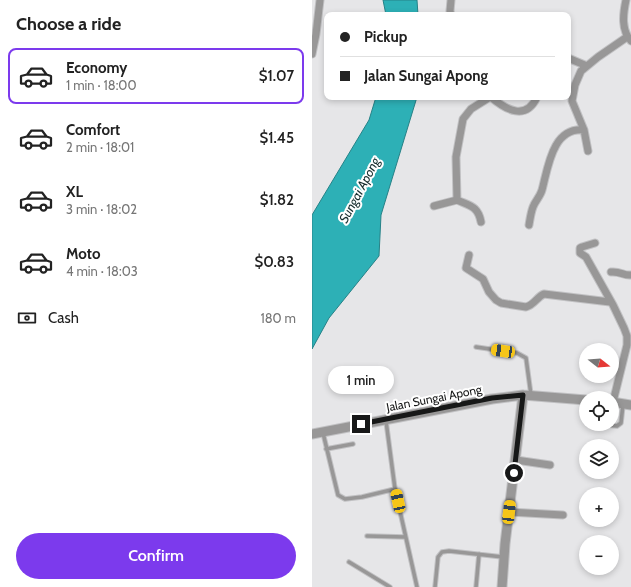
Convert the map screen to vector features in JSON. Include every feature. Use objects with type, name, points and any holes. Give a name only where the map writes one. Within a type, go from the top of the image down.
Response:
[{"type":"street","points":[[312,54],[320,0]]},
{"type":"street","points":[[450,12],[451,0]]},
{"type":"street","points":[[588,151],[584,130],[572,101],[575,85],[581,71],[598,57],[629,39],[624,29],[627,4]]},
{"type":"street","points":[[571,59],[587,66]]},
{"type":"street","points":[[457,200],[456,157],[463,119],[471,109],[485,100]]},
{"type":"street","points":[[494,100],[501,105],[518,112],[532,106],[535,100]]},
{"type":"street","points":[[529,225],[533,207],[540,197],[551,155],[556,144],[567,132],[572,130],[584,130]]},
{"type":"street","points":[[434,206],[457,200],[476,209],[480,215],[481,222]]},
{"type":"street","points":[[595,243],[580,248],[580,253],[586,257],[627,336],[627,345],[616,391]]},
{"type":"street","points":[[469,255],[466,268],[483,279],[489,292],[501,303],[526,307],[530,306],[544,294],[610,302]]},
{"type":"street","points":[[611,272],[618,271],[623,274],[631,275]]},
{"type":"street","points":[[502,587],[509,512],[527,395]]},
{"type":"street","name":"Jalan Sungai Apong","points":[[312,434],[492,398],[527,395],[579,399]]},
{"type":"street","points":[[516,460],[550,464]]},
{"type":"street","points":[[509,512],[563,515]]},
{"type":"lane","points":[[476,347],[517,353],[526,358],[527,395]]},
{"type":"lane","points":[[619,424],[621,423],[627,404]]},
{"type":"lane","points":[[386,419],[395,489],[416,587]]},
{"type":"lane","points":[[323,432],[338,495],[345,499],[362,497],[395,489]]},
{"type":"lane","points":[[326,449],[353,444]]},
{"type":"lane","points":[[367,536],[405,537]]},
{"type":"lane","points":[[435,587],[438,557],[442,552],[450,551],[504,557]]},
{"type":"lane","points":[[476,587],[479,554]]},
{"type":"lane","points":[[349,562],[390,587]]},
{"type":"water","points":[[383,0],[417,0],[418,12],[385,12]]},
{"type":"water","name":"Sungai Apong","points":[[375,100],[416,100],[381,215],[379,256],[329,318],[312,349],[312,215],[369,120]]},
{"type":"route","points":[[361,424],[492,398],[523,395],[514,473]]}]
